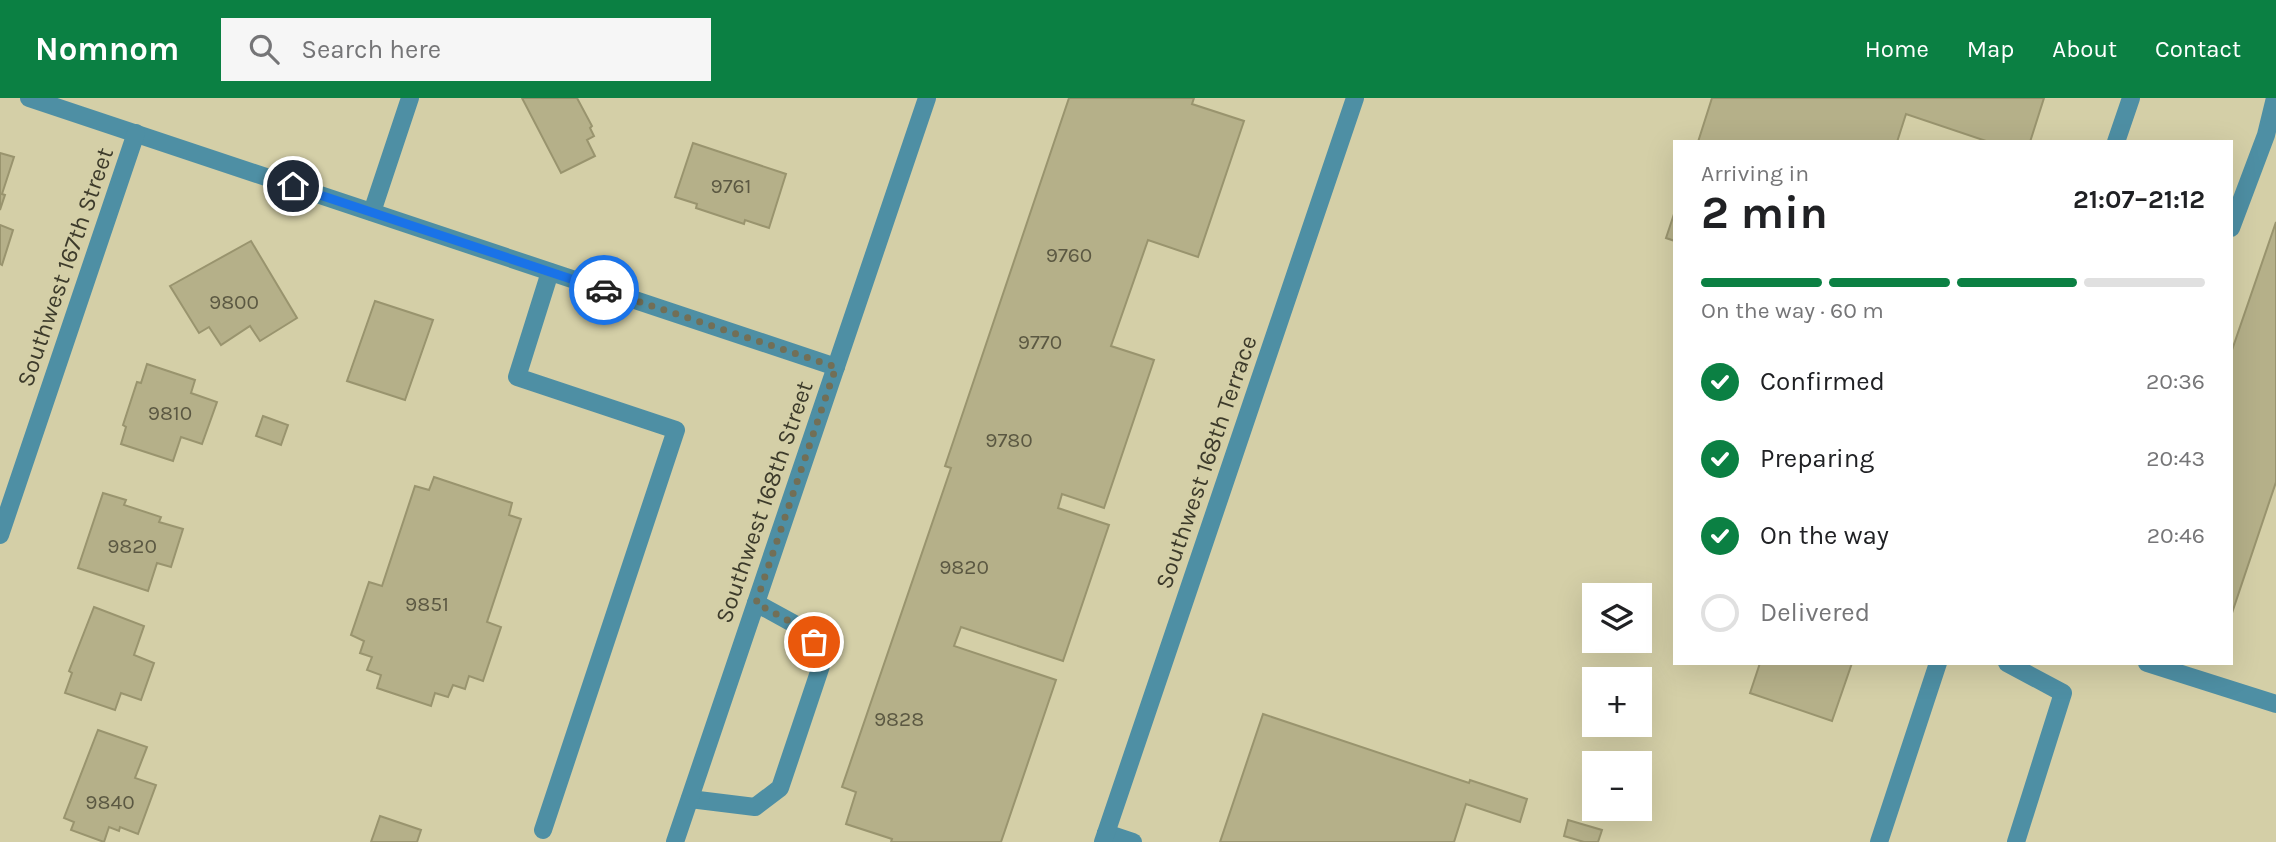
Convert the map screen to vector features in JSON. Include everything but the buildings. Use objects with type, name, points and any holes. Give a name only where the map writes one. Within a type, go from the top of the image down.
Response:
[{"type":"street","points":[[29,98],[836,367]]},
{"type":"street","points":[[372,212],[410,98]]},
{"type":"street","name":"Southwest 168th Street","points":[[675,842],[927,98]]},
{"type":"street","name":"Southwest 168th Terrace","points":[[1104,838],[1355,98]]},
{"type":"street","points":[[2117,140],[2131,98]]},
{"type":"street","points":[[2233,223],[2266,135],[2275,98]]},
{"type":"street","name":"Southwest 167th Street","points":[[0,535],[136,133]]},
{"type":"street","points":[[543,830],[676,430],[517,377],[550,272]]},
{"type":"street","points":[[690,799],[755,807],[780,788],[821,666],[814,642],[798,626],[756,603]]},
{"type":"street","points":[[1879,842],[1937,665]]},
{"type":"street","points":[[2011,665],[2063,693],[2016,842]]},
{"type":"street","points":[[2153,665],[2276,704]]},
{"type":"street","points":[[1104,838],[1133,842]]},
{"type":"way so far","points":[[604,290],[836,367],[756,603],[798,626],[814,642]]},
{"type":"route","points":[[293,186],[604,290]]}]
